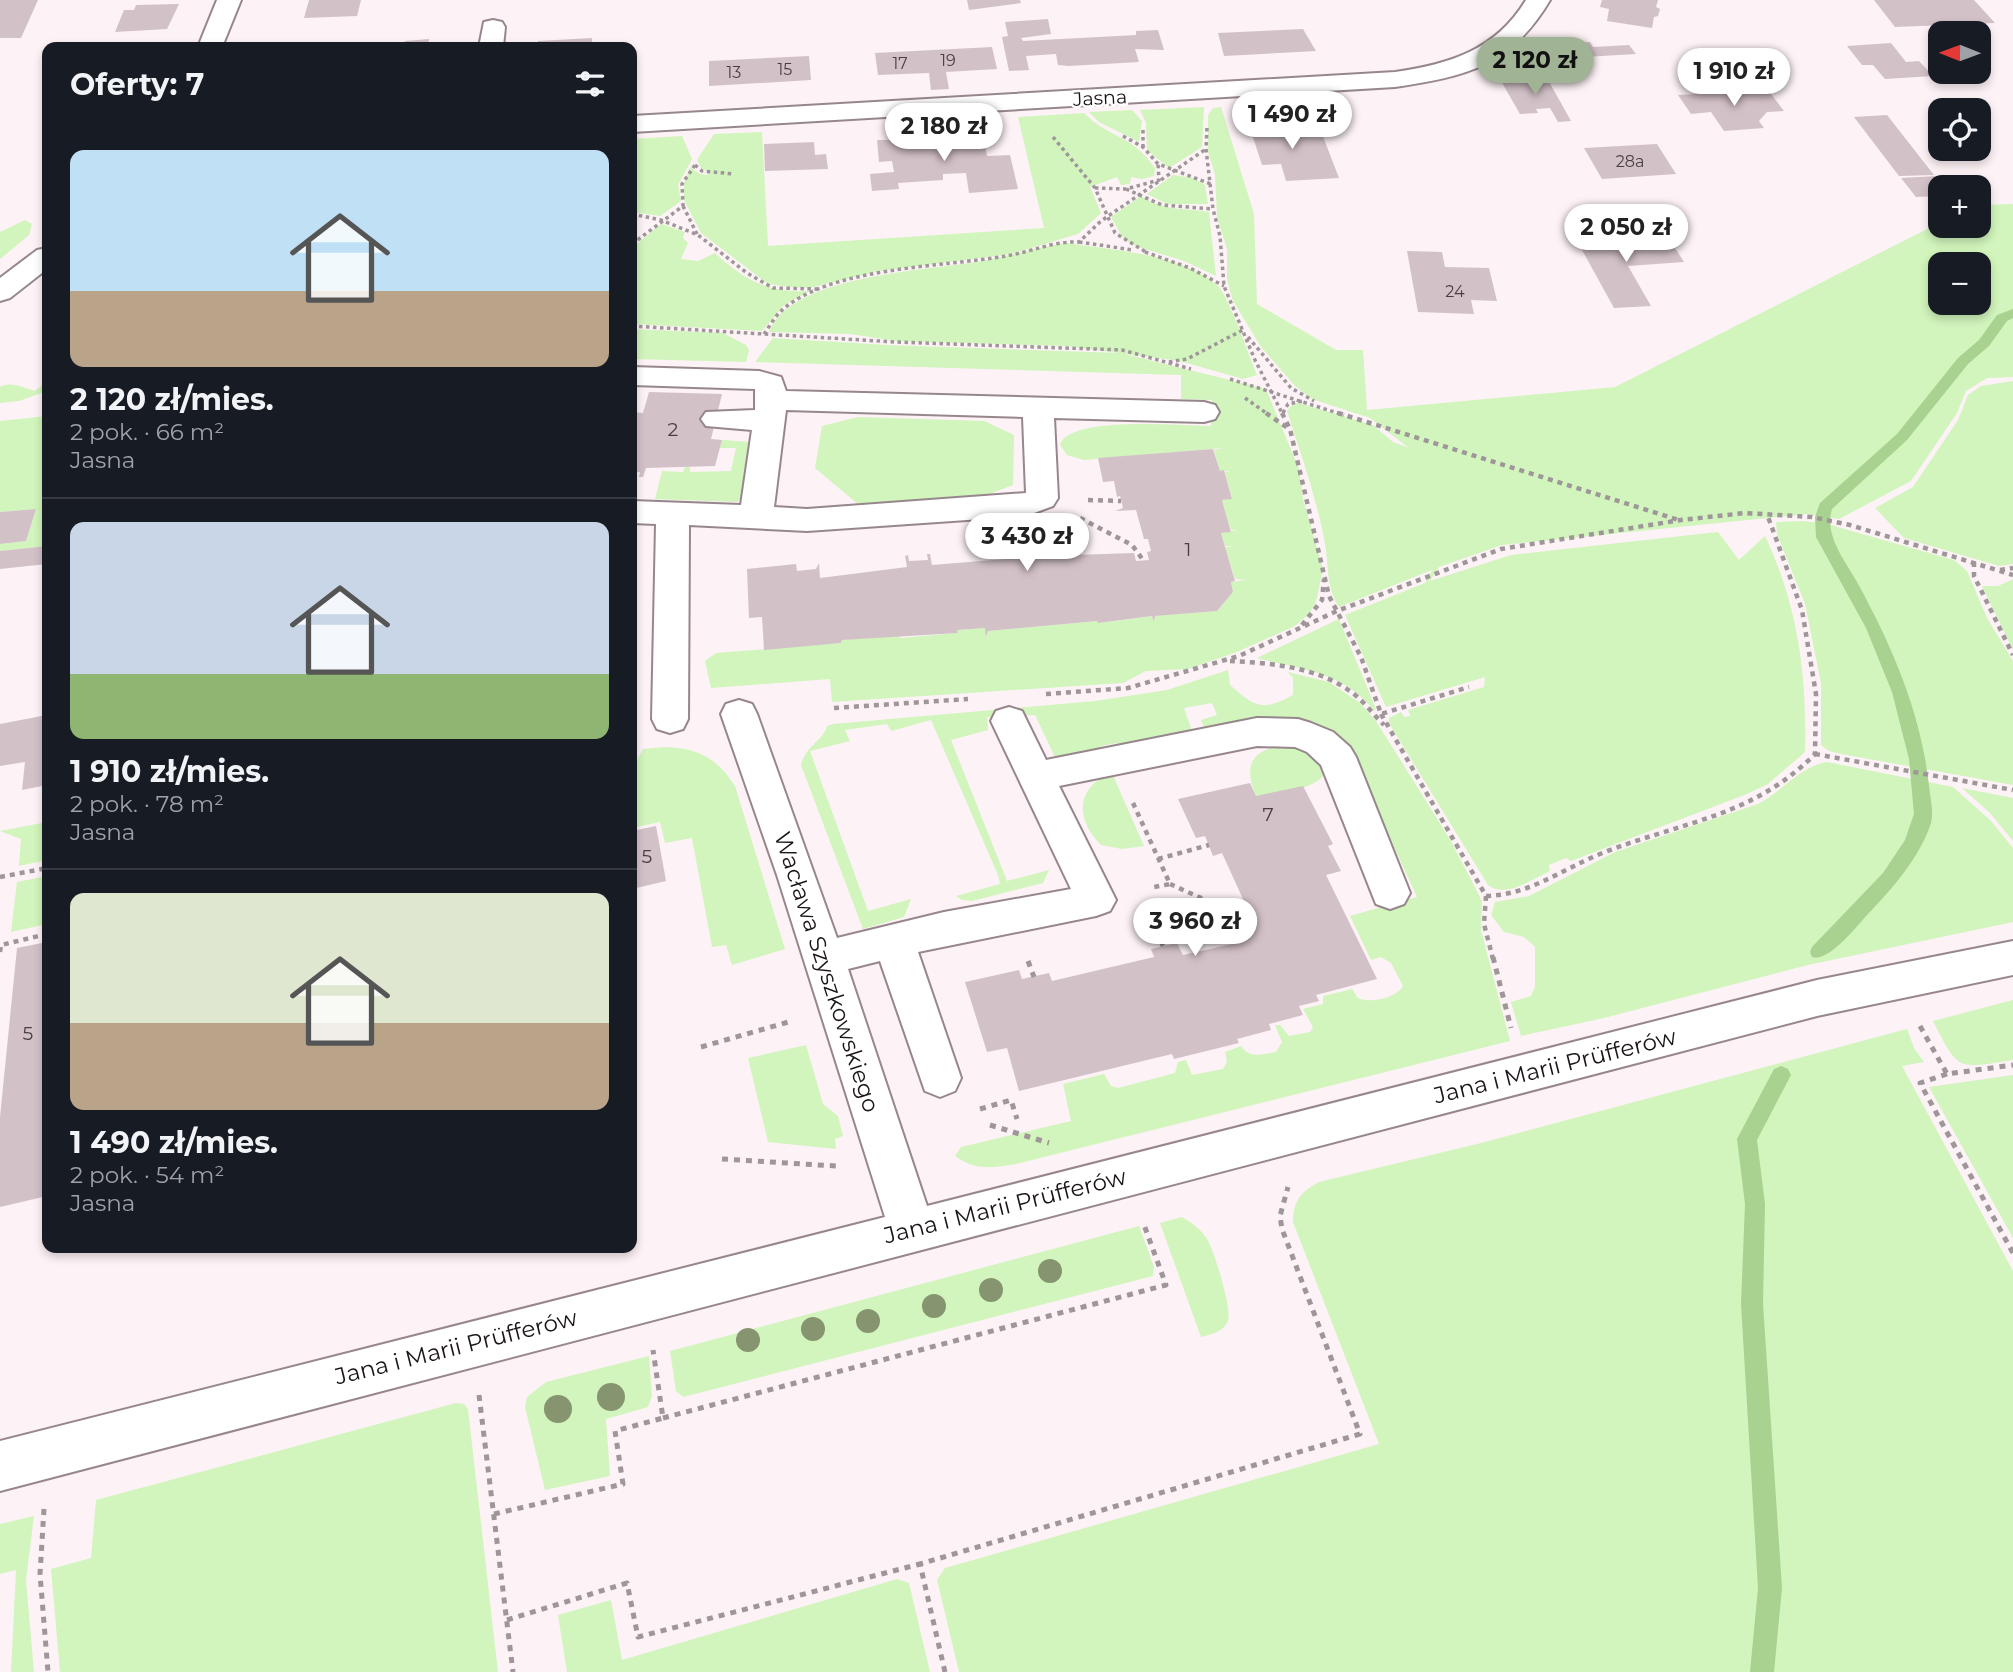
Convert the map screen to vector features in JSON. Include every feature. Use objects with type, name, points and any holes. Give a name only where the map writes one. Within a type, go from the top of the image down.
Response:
[{"type":"street","points":[[212,42],[229,0]]},
{"type":"street","name":"Jasna","points":[[637,124],[1356,84],[1424,77],[1473,64],[1495,51],[1531,17],[1538,0]]},
{"type":"street","points":[[0,292],[42,260]]},
{"type":"street","points":[[637,376],[741,378],[770,384],[770,410],[756,517]]},
{"type":"street","points":[[637,512],[807,520],[1026,505],[1042,498],[1038,407]]},
{"type":"street","points":[[717,419],[770,410],[1038,407],[1203,412]]},
{"type":"street","points":[[670,719],[673,513]]},
{"type":"street","points":[[823,958],[1096,900],[1036,776],[1008,704]]},
{"type":"street","name":"Wacława Szyszkowskiego","points":[[739,714],[840,1007],[912,1230]]},
{"type":"street","points":[[1036,776],[1257,732],[1298,733],[1320,742],[1337,757],[1390,893]]},
{"type":"street","points":[[894,941],[940,1078]]},
{"type":"street","name":"Jana i Marii Prüfferów","points":[[0,1466],[1828,996],[2013,958]]},
{"type":"path","points":[[1208,125],[1206,149],[1213,209],[1220,236],[1224,286],[1290,429],[1329,596],[1361,657],[1386,727],[1486,896],[1483,924],[1513,1032]]},
{"type":"path","points":[[1114,131],[1143,147],[1158,164],[1211,184]]},
{"type":"path","points":[[1051,135],[1095,188],[1113,233],[1125,244],[1191,268],[1224,286]]},
{"type":"path","points":[[1079,242],[1095,222],[1143,193],[1171,170],[1206,149]]},
{"type":"path","points":[[696,157],[695,165],[682,184],[683,206],[698,235]]},
{"type":"path","points":[[1158,164],[1159,180]]},
{"type":"path","points":[[695,165],[702,171],[734,174]]},
{"type":"path","points":[[1126,189],[1159,180]]},
{"type":"path","points":[[1095,188],[1126,189],[1143,193],[1151,201],[1166,206],[1176,204],[1213,209]]},
{"type":"path","points":[[637,239],[661,219],[683,206]]},
{"type":"path","points":[[637,215],[661,219],[698,235],[747,273],[774,288],[820,288],[896,270],[1009,256],[1052,243],[1079,242],[1146,252]]},
{"type":"path","points":[[741,378],[769,324],[784,309],[820,288]]},
{"type":"path","points":[[1166,362],[1187,359],[1242,329]]},
{"type":"path","points":[[1242,329],[1291,388],[1324,407]]},
{"type":"path","points":[[1283,414],[1288,404],[1306,401]]},
{"type":"path","points":[[1042,498],[1132,545],[1143,560]]},
{"type":"path","points":[[834,708],[1008,704],[1128,688],[1222,661],[1338,611],[1501,549],[1681,520],[1745,513],[1812,517],[2013,575]]},
{"type":"path","points":[[1486,896],[1516,892],[1599,855],[1749,802],[1777,789],[1815,754],[1816,694],[1802,610],[1767,514]]},
{"type":"path","points":[[1973,562],[1974,576],[2003,640],[2013,655]]},
{"type":"path","points":[[1999,570],[2013,568]]},
{"type":"path","points":[[1299,628],[1322,600],[1325,570]]},
{"type":"path","points":[[1222,661],[1264,662],[1334,681],[1354,694],[1386,727]]},
{"type":"path","points":[[1381,714],[1469,687]]},
{"type":"path","points":[[1815,754],[2013,790]]},
{"type":"path","points":[[1113,761],[1170,884]]},
{"type":"path","points":[[1158,859],[1209,845]]},
{"type":"path","points":[[0,877],[42,869]]},
{"type":"path","points":[[1154,887],[1170,884],[1243,916]]},
{"type":"path","points":[[1143,902],[1163,946]]},
{"type":"path","points":[[0,952],[1,945],[42,935]]},
{"type":"path","points":[[701,1047],[840,1007]]},
{"type":"path","points":[[1914,1016],[1947,1074]]},
{"type":"path","points":[[2013,1065],[1947,1074],[1920,1083],[2013,1253]]},
{"type":"path","points":[[990,1125],[1054,1144]]},
{"type":"path","points":[[722,1159],[836,1167]]},
{"type":"path","points":[[507,1620],[626,1583],[638,1637],[920,1564],[1360,1434],[1282,1229],[1282,1203],[1290,1183],[1297,1177]]},
{"type":"path","points":[[494,1514],[623,1484],[615,1431],[1166,1285],[1140,1215]]},
{"type":"path","points":[[652,1344],[663,1418]]},
{"type":"path","points":[[478,1390],[513,1672]]},
{"type":"path","points":[[44,1502],[40,1574],[48,1672]]},
{"type":"path","points":[[920,1564],[945,1672]]},
{"type":"green space","points":[[1204,107],[1202,147],[1169,168],[1147,150],[1146,123],[1140,110]]},
{"type":"green space","points":[[1221,107],[1254,214],[1257,304],[1336,350],[1363,350],[1367,410],[1615,387],[1928,229],[1928,238],[1991,238],[1991,205],[2013,204],[2013,377],[1987,378],[1966,391],[1957,413],[1911,481],[1839,519],[1808,514],[1502,545],[1439,567],[1430,581],[1511,555],[1718,532],[1739,560],[1765,536],[1785,588],[1798,641],[1804,696],[1805,752],[1768,784],[1747,794],[1571,861],[1566,858],[1549,865],[1550,871],[1511,889],[1495,889],[1488,885],[1389,723],[1389,718],[1401,712],[1404,717],[1410,716],[1408,710],[1484,687],[1485,677],[1386,707],[1345,615],[1425,583],[1432,570],[1339,607],[1330,584],[1318,510],[1287,411],[1293,404],[1299,403],[1373,425],[1393,442],[1409,448],[1370,418],[1312,399],[1295,386],[1261,347],[1233,301],[1227,280],[1227,249],[1217,217],[1215,174],[1208,152],[1208,115],[1213,108]]},
{"type":"green space","points":[[1132,110],[1142,121],[1139,142],[1099,122],[1089,112]]},
{"type":"green space","points":[[1084,113],[1138,149],[1155,168],[1154,176],[1142,179],[1131,177],[1130,184],[1121,185],[1117,177],[1090,187],[1101,213],[1078,234],[1011,254],[879,271],[809,288],[768,284],[701,233],[684,200],[684,183],[690,167],[700,174],[708,175],[709,172],[701,168],[697,160],[714,134],[762,132],[768,246],[1044,228],[1018,117]]},
{"type":"green space","points":[[682,136],[692,159],[678,185],[681,201],[660,216],[637,213],[637,139]]},
{"type":"green space","points":[[1173,175],[1193,178],[1205,185],[1208,204],[1167,204],[1147,194]]},
{"type":"green space","points":[[1141,196],[1165,207],[1209,212],[1216,276],[1184,261],[1135,246],[1123,238],[1111,217]]},
{"type":"green space","points":[[25,220],[32,224],[29,235],[0,259],[0,232]]},
{"type":"green space","points":[[661,224],[685,232],[683,238],[688,243],[681,259],[698,261],[715,253],[747,278],[758,283],[782,290],[810,291],[784,305],[762,331],[637,324],[637,244]]},
{"type":"green space","points":[[1067,243],[1166,260],[1185,266],[1217,285],[1227,300],[1257,375],[1243,379],[1180,361],[1066,346],[896,341],[850,334],[769,332],[782,313],[803,299],[830,287],[894,273],[977,262]]},
{"type":"green space","points":[[637,329],[723,333],[746,345],[749,350],[746,362],[637,359]]},
{"type":"green space","points":[[773,338],[1121,353],[1266,389],[1299,469],[1303,499],[1323,569],[1316,602],[1309,614],[1295,626],[1237,652],[1188,669],[1146,671],[1123,683],[832,702],[830,679],[711,688],[705,661],[716,653],[841,643],[842,640],[899,635],[900,638],[957,633],[957,630],[985,628],[987,637],[988,631],[1097,621],[1099,623],[1152,616],[1154,622],[1155,616],[1217,611],[1233,592],[1231,582],[1247,580],[1235,579],[1225,547],[1236,546],[1225,546],[1221,533],[1238,530],[1231,530],[1222,500],[1232,498],[1225,472],[1231,471],[1220,471],[1214,450],[1223,448],[1084,460],[1067,455],[1060,445],[1068,436],[1083,429],[1104,426],[1211,426],[1212,400],[1181,399],[1181,375],[755,362]]},
{"type":"green space","points":[[2013,381],[2013,564],[1999,566],[1904,538],[1875,508],[1913,487],[1958,420],[1968,395],[1981,386]]},
{"type":"green space","points":[[4,385],[21,386],[35,391],[42,385],[42,393],[19,401],[0,403],[0,387]]},
{"type":"green space","points":[[42,417],[42,547],[0,551],[0,544],[26,541],[36,509],[0,512],[0,421]]},
{"type":"green space","points":[[858,417],[984,421],[1014,435],[1013,485],[979,498],[859,505],[815,468],[822,426]]},
{"type":"green space","points":[[722,440],[750,442],[744,496],[737,502],[655,499],[662,471],[683,472],[685,467],[690,467],[690,472],[731,471],[736,448],[720,448]]},
{"type":"green space","points":[[1776,522],[1827,524],[1954,560],[1967,571],[1987,618],[2013,661],[2013,785],[1841,754],[1829,751],[1821,745],[1821,683],[1805,604],[1777,534]]},
{"type":"green space","points":[[2013,579],[2013,650],[1982,586],[1998,586]]},
{"type":"green space","points":[[1339,619],[1376,709],[1374,711],[1350,688],[1336,680],[1257,658]]},
{"type":"green space","points":[[1228,670],[1230,685],[1259,705],[1274,704],[1293,695],[1293,678],[1288,672],[1329,682],[1360,703],[1376,721],[1451,841],[1482,901],[1481,930],[1510,1041],[1016,1164],[984,1167],[962,1161],[955,1156],[961,1147],[1071,1121],[1063,1084],[1104,1074],[1111,1086],[1118,1088],[1175,1073],[1178,1062],[1186,1060],[1192,1075],[1223,1069],[1227,1062],[1225,1052],[1241,1046],[1252,1054],[1276,1052],[1282,1042],[1275,1025],[1280,1025],[1289,1036],[1310,1032],[1313,1027],[1303,1009],[1323,1004],[1323,996],[1352,989],[1358,998],[1363,1000],[1382,999],[1395,994],[1403,986],[1391,963],[1381,957],[1371,960],[1350,916],[1417,897],[1352,755],[1342,746],[1285,717],[1206,733],[1201,720],[1217,715],[1212,703],[1184,708],[1193,734],[1120,751],[1118,743],[1101,746],[1103,754],[1058,759],[1035,715],[987,717],[988,730],[951,740],[1007,881],[1049,870],[1043,883],[972,901],[956,896],[1000,884],[998,875],[931,720],[891,731],[887,724],[845,730],[850,741],[810,751],[868,911],[911,899],[904,917],[863,929],[801,765],[803,758],[826,731],[827,726],[833,724],[1095,701],[1167,690]]},
{"type":"green space","points":[[1298,744],[1328,769],[1323,777],[1296,790],[1256,796],[1251,782],[1252,762],[1273,747]]},
{"type":"green space","points":[[665,747],[697,752],[714,762],[728,776],[735,786],[785,949],[732,965],[726,945],[712,947],[692,838],[665,843],[660,822],[637,827],[637,760],[643,749]]},
{"type":"green space","points":[[1827,762],[1953,787],[1991,821],[2013,848],[2013,922],[1808,965],[1604,1018],[1521,1036],[1511,1002],[1531,996],[1535,987],[1535,947],[1524,937],[1504,932],[1491,915],[1495,902],[1529,896],[1615,852],[1758,804],[1808,769]]},
{"type":"green space","points":[[1112,773],[1144,846],[1122,849],[1101,845],[1087,825],[1083,814],[1085,795],[1091,786]]},
{"type":"green space","points":[[1962,788],[2013,798],[2013,841],[1990,813]]},
{"type":"green space","points":[[42,823],[42,861],[19,866],[21,839],[0,831]]},
{"type":"green space","points":[[42,877],[42,925],[11,932],[17,882]]},
{"type":"green space","points":[[2013,1000],[2013,1060],[1981,1065],[1962,1063],[1949,1050],[1933,1021]]},
{"type":"green space","points":[[1907,1029],[1914,1048],[1924,1062],[1902,1066],[2013,1271],[2013,1672],[959,1672],[937,1580],[945,1568],[1379,1444],[1293,1222],[1296,1203],[1312,1186]]},
{"type":"green space","points":[[806,1045],[823,1104],[838,1116],[843,1136],[835,1139],[836,1149],[768,1142],[748,1058]]},
{"type":"green space","points":[[2013,1075],[2013,1238],[1929,1087]]},
{"type":"green space","points":[[1182,1217],[1202,1232],[1210,1245],[1229,1314],[1224,1327],[1201,1337],[1160,1223]]},
{"type":"green space","points":[[1139,1226],[1154,1267],[1153,1276],[683,1397],[676,1391],[670,1351]]},
{"type":"green space","points":[[649,1356],[652,1396],[648,1407],[606,1419],[610,1476],[545,1490],[525,1407],[527,1397],[546,1382]]},
{"type":"green space","points":[[456,1403],[464,1404],[468,1409],[498,1672],[60,1672],[51,1569],[91,1558],[96,1500]]},
{"type":"green space","points":[[34,1516],[26,1580],[34,1672],[11,1672],[16,1570],[0,1574],[0,1524]]},
{"type":"green space","points":[[897,1579],[909,1583],[930,1672],[567,1672],[558,1615],[611,1600],[622,1660]]},
{"type":"building","points":[[0,0],[38,0],[21,38],[0,38]]},
{"type":"building","points":[[309,0],[361,0],[357,16],[304,18]]},
{"type":"building","points":[[967,0],[1020,0],[1021,3],[969,10]]},
{"type":"building","points":[[1602,0],[1658,0],[1656,7],[1660,9],[1658,16],[1654,17],[1652,28],[1607,21],[1609,9],[1600,7]]},
{"type":"building","points":[[1874,0],[1974,0],[1995,23],[1928,21],[1928,26],[1895,27]]},
{"type":"building","points":[[179,4],[167,29],[115,32],[124,10],[134,10],[136,5]]},
{"type":"building","points":[[1048,19],[1051,34],[1021,38],[1023,41],[1136,35],[1136,31],[1158,30],[1164,50],[1135,49],[1139,62],[1069,66],[1058,65],[1056,54],[1026,56],[1029,70],[1009,71],[1002,37],[1008,36],[1005,22]]},
{"type":"building","points":[[1303,29],[1316,51],[1224,56],[1218,33]]},
{"type":"building","points":[[592,38],[592,42],[538,41]]},
{"type":"building","points":[[429,39],[429,42],[405,41]]},
{"type":"building","points":[[1590,42],[1593,47],[1629,45],[1636,54],[1549,59],[1540,45]]},
{"type":"building","points":[[1891,43],[1906,62],[1919,61],[1928,71],[1928,76],[1885,79],[1873,65],[1862,65],[1847,46]]},
{"type":"building","points":[[992,47],[997,69],[946,72],[949,89],[931,90],[929,73],[878,75],[875,53]]},
{"type":"building","points":[[809,56],[811,80],[709,86],[709,61]]},
{"type":"building","points":[[1547,78],[1571,121],[1558,122],[1550,108],[1536,109],[1538,113],[1520,114],[1501,81]]},
{"type":"building","points":[[1768,90],[1784,111],[1767,112],[1759,121],[1764,128],[1724,131],[1711,112],[1691,114],[1678,95]]},
{"type":"building","points":[[1887,115],[1934,175],[1899,176],[1854,117]]},
{"type":"building","points":[[1283,117],[1290,136],[1322,134],[1339,178],[1286,181],[1281,164],[1262,165],[1247,119]]},
{"type":"building","points":[[983,134],[987,156],[1010,155],[1018,189],[969,193],[966,173],[943,174],[943,180],[898,183],[899,189],[872,191],[870,174],[894,172],[892,161],[879,162],[877,140],[937,139],[937,136]]},
{"type":"building","points":[[814,142],[815,155],[826,154],[828,169],[765,171],[764,144]]},
{"type":"building","points":[[1657,144],[1676,174],[1602,179],[1584,148]]},
{"type":"building","points":[[1928,176],[1928,197],[1916,197],[1901,178]]},
{"type":"building","points":[[1666,234],[1684,262],[1628,266],[1651,306],[1614,308],[1576,239]]},
{"type":"building","points":[[1407,251],[1442,252],[1445,267],[1489,268],[1497,301],[1471,300],[1474,314],[1418,312]]},
{"type":"building","points":[[649,392],[722,394],[711,439],[722,440],[715,466],[646,468],[643,477],[639,477],[637,412],[643,413]]},
{"type":"building","points":[[1213,449],[1220,471],[1224,470],[1232,499],[1222,500],[1231,532],[1221,533],[1235,581],[1231,582],[1233,592],[1217,611],[1155,616],[1154,622],[1152,616],[988,631],[986,637],[985,628],[957,630],[958,633],[842,640],[841,643],[764,650],[762,617],[749,618],[747,569],[796,564],[797,571],[816,569],[819,563],[820,578],[907,567],[905,556],[908,555],[909,561],[928,560],[927,554],[930,554],[932,565],[1018,558],[1016,547],[1020,552],[1039,550],[1041,544],[1043,556],[1134,553],[1136,561],[1149,560],[1147,552],[1151,551],[1148,539],[1144,539],[1136,510],[1115,511],[1123,508],[1120,496],[1117,497],[1114,481],[1103,482],[1098,458]]},
{"type":"building","points":[[36,509],[26,541],[0,544],[0,512]]},
{"type":"building","points":[[42,547],[42,565],[0,569],[0,551]]},
{"type":"building","points":[[42,716],[42,786],[22,790],[25,762],[0,766],[0,724]]},
{"type":"building","points":[[1250,783],[1256,796],[1303,786],[1333,844],[1328,846],[1341,871],[1326,875],[1377,979],[1316,995],[1319,1001],[1299,1006],[1303,1015],[1269,1024],[1271,1030],[1237,1039],[1239,1043],[1174,1059],[1172,1054],[1019,1091],[1007,1048],[987,1052],[965,982],[1019,970],[1022,979],[1049,973],[1052,981],[1154,957],[1151,949],[1177,943],[1183,955],[1241,942],[1249,928],[1238,924],[1248,910],[1222,853],[1213,856],[1205,836],[1196,838],[1178,799]]},
{"type":"building","points":[[656,826],[666,881],[637,888],[637,830]]},
{"type":"building","points":[[42,943],[42,1197],[0,1207],[0,1117],[17,948]]},
{"type":"waterway","points":[[1819,952],[1889,878],[1912,844],[1923,814],[1918,759],[1900,692],[1858,597],[1824,537],[1822,517],[1825,507],[1902,437],[1963,361],[1984,343],[2002,318],[2013,313]]},
{"type":"waterway","points":[[1762,1672],[1770,1588],[1752,1304],[1755,1204],[1747,1139],[1781,1075]]}]
